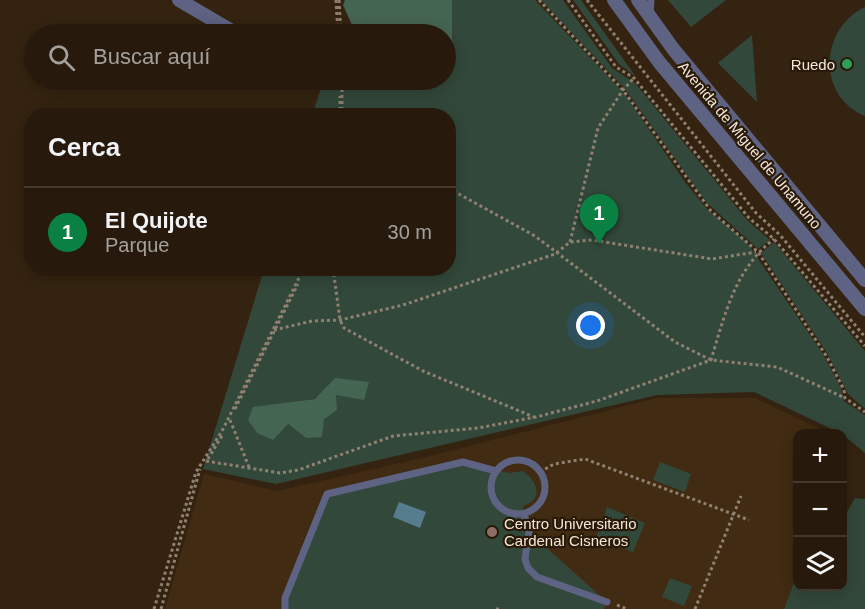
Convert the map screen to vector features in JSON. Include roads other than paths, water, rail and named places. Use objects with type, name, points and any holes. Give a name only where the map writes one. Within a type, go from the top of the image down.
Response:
[{"type":"street","points":[[179,0],[220,24]]},
{"type":"street","name":"Avenida de Miguel de Unamuno","points":[[614,0],[659,62],[865,309]]},
{"type":"street","name":"Avenida de Miguel de Unamuno","points":[[638,0],[689,68],[865,280]]},
{"type":"lane","points":[[650,16],[651,0]]},
{"type":"lane","points":[[519,460],[527,462],[540,472],[545,489],[543,497],[533,510],[524,514],[514,514],[498,506],[491,489],[496,471],[510,461],[519,460]]},
{"type":"lane","points":[[285,609],[285,598],[327,494],[463,462],[496,471]]},
{"type":"lane","points":[[524,514],[529,532],[525,559],[528,568],[537,577],[607,602]]},
{"type":"water","points":[[399,502],[426,512],[420,528],[393,517]]},
{"type":"place","name":"Ruedo","points":[[847,64]]},
{"type":"place","name":"El Quijote","points":[[599,244]]},
{"type":"place","name":"Centro Universitario Cardenal Cisneros","points":[[492,532]]}]
